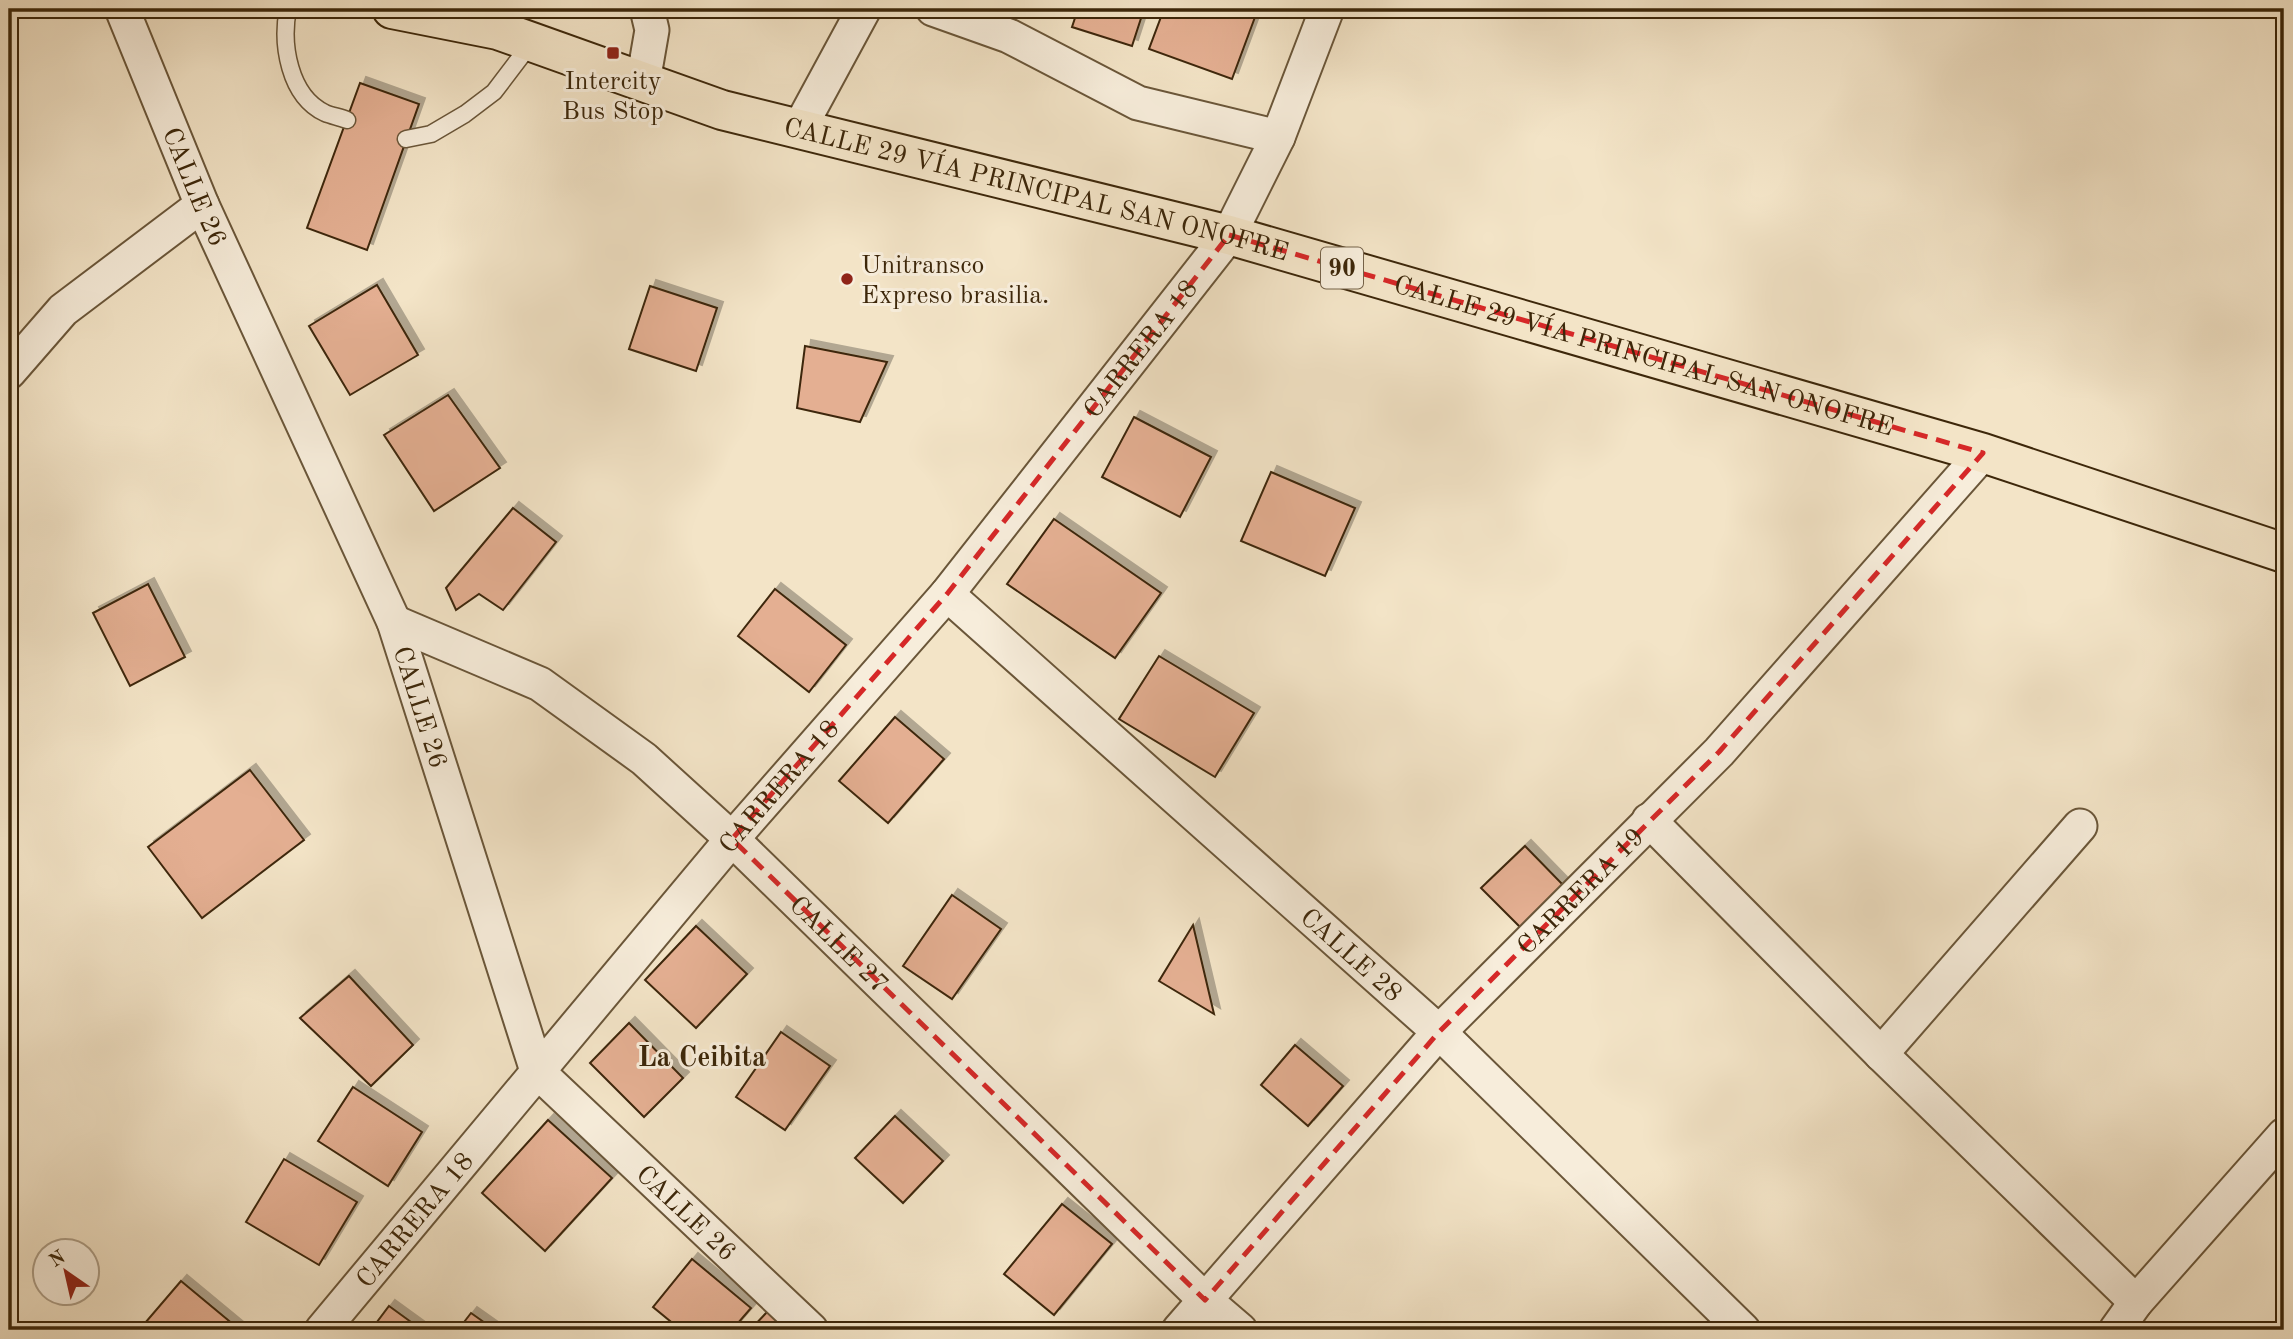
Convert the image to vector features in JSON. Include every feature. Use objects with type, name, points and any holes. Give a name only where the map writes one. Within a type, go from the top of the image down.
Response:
[{"type":"main road","name":"CALLE 29 VÍA PRINCIPAL SAN ONOFRE","points":[[392,9],[513,27],[643,82],[722,110],[1229,235],[1983,453],[2284,553]]},
{"type":"street","name":"CALLE 26","points":[[122,9],[202,205],[394,622],[537,1070],[811,1330]]},
{"type":"street","points":[[643,82],[652,30],[647,9]]},
{"type":"street","points":[[799,129],[864,9]]},
{"type":"street","points":[[933,9],[1009,36],[1138,103],[1278,137]]},
{"type":"street","name":"CARRERA 18","points":[[321,1330],[732,839],[947,594],[1229,235],[1278,137],[1327,9]]},
{"type":"street","points":[[9,372],[63,310],[202,205]]},
{"type":"street","name":"CARRERA 19","points":[[1179,1330],[1439,1032],[1719,751],[1983,453]]},
{"type":"street","name":"CALLE 28","points":[[947,594],[1439,1032],[1744,1330]]},
{"type":"street","name":"CALLE 27","points":[[394,622],[540,684],[644,758],[732,839],[1205,1300],[1240,1330]]},
{"type":"street","points":[[1649,820],[1881,1054],[2136,1302]]},
{"type":"street","points":[[1881,1054],[2080,826]]},
{"type":"street","points":[[2116,1330],[2136,1302],[2284,1135]]},
{"type":"lane","points":[[288,9],[284,27],[292,75],[307,99],[324,113],[347,120]]},
{"type":"lane","points":[[406,139],[431,134],[465,114],[494,92],[513,27]]},
{"type":"highlighted area","points":[[1229,235],[1983,453],[1719,752],[1439,1032],[1205,1300],[732,839],[947,594]]},
{"type":"building","points":[[585,9],[606,9],[603,17]]},
{"type":"building","points":[[1078,9],[1144,9],[1132,46],[1072,27]]},
{"type":"building","points":[[1164,9],[1258,9],[1232,79],[1149,49]]},
{"type":"building","points":[[360,83],[419,104],[367,250],[307,228]]},
{"type":"building","points":[[377,285],[418,355],[350,395],[309,326]]},
{"type":"building","points":[[650,286],[717,308],[696,371],[629,349]]},
{"type":"building","points":[[805,346],[887,362],[860,422],[797,408]]},
{"type":"building","points":[[448,395],[500,468],[434,511],[384,435]]},
{"type":"building","points":[[1134,417],[1211,457],[1180,517],[1102,477]]},
{"type":"building","points":[[1271,472],[1355,508],[1325,576],[1241,541]]},
{"type":"building","points":[[513,508],[556,542],[503,610],[479,594],[456,610],[446,588]]},
{"type":"building","points":[[1054,519],[1161,593],[1115,658],[1007,584]]},
{"type":"building","points":[[148,584],[185,657],[130,686],[93,613]]},
{"type":"building","points":[[775,589],[846,645],[809,692],[738,636]]},
{"type":"building","points":[[1159,656],[1254,713],[1215,777],[1119,719]]},
{"type":"building","points":[[895,717],[944,759],[888,823],[839,781]]},
{"type":"building","points":[[250,770],[304,840],[202,918],[148,847]]},
{"type":"building","points":[[1525,846],[1566,888],[1523,930],[1481,888]]},
{"type":"building","points":[[952,895],[1001,929],[952,999],[903,966]]},
{"type":"building","points":[[1193,925],[1214,1014],[1159,981]]},
{"type":"building","points":[[696,926],[747,974],[696,1028],[645,980]]},
{"type":"building","points":[[349,976],[413,1045],[371,1086],[300,1018]]},
{"type":"building","points":[[629,1023],[683,1078],[644,1117],[590,1063]]},
{"type":"building","points":[[781,1032],[830,1066],[785,1130],[736,1097]]},
{"type":"building","points":[[1295,1045],[1343,1086],[1308,1126],[1261,1085]]},
{"type":"building","points":[[353,1087],[422,1132],[388,1186],[318,1141]]},
{"type":"building","points":[[895,1116],[943,1161],[903,1203],[855,1158]]},
{"type":"building","points":[[548,1120],[612,1178],[545,1251],[482,1193]]},
{"type":"building","points":[[284,1159],[357,1202],[319,1265],[246,1222]]},
{"type":"building","points":[[1062,1204],[1112,1244],[1054,1315],[1004,1274]]},
{"type":"building","points":[[692,1259],[751,1308],[732,1330],[681,1330],[653,1307]]},
{"type":"building","points":[[181,1281],[240,1330],[139,1330]]},
{"type":"building","points":[[389,1306],[422,1330],[371,1330]]},
{"type":"building","points":[[768,1311],[789,1330],[750,1330]]},
{"type":"building","points":[[471,1313],[495,1330],[458,1330]]},
{"type":"place","name":"Intercity Bus Stop","points":[[613,53]]},
{"type":"place","name":"Unitransco Expreso brasilia.","points":[[847,279]]},
{"type":"district","name":"La Ceibita","points":[[702,1056]]}]
